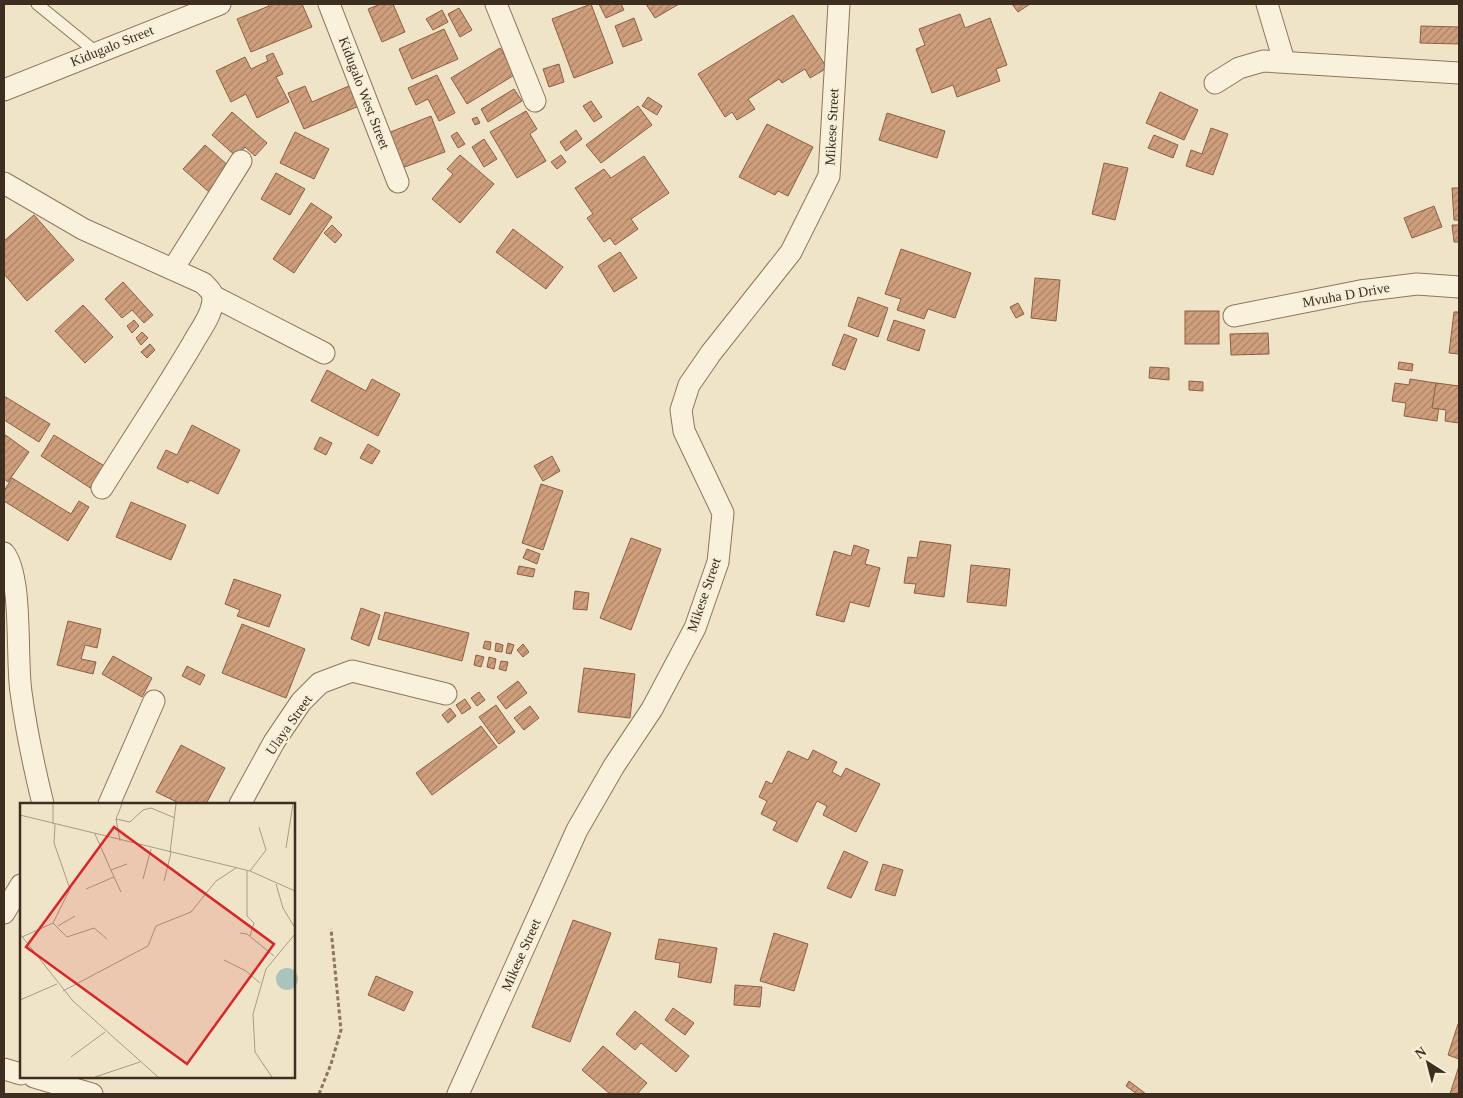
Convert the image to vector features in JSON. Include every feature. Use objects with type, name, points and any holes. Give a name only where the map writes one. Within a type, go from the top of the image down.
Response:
[{"type":"street","name":"Kidugalo Street","points":[[4,90],[220,4]]},
{"type":"street","name":"Kidugalo West Street","points":[[329,4],[398,182]]},
{"type":"street","points":[[496,4],[535,101]]},
{"type":"street","name":"Mikese Street","points":[[458,1094],[577,830],[614,766],[652,708],[686,644],[694,628],[718,562],[723,513],[684,432],[681,410],[689,386],[711,353],[790,252],[829,176],[839,4]]},
{"type":"street","points":[[1267,4],[1284,61]]},
{"type":"street","points":[[1215,83],[1239,68],[1262,61],[1459,73]]},
{"type":"street","points":[[173,269],[241,161]]},
{"type":"street","points":[[4,183],[83,229],[203,283],[214,296],[324,353]]},
{"type":"street","name":"Mvuha D Drive","points":[[1234,316],[1360,291],[1398,286],[1417,284],[1459,287]]},
{"type":"street","points":[[102,488],[186,355],[208,317],[214,296]]},
{"type":"street","points":[[4,553],[7,556],[14,577],[20,690],[43,803]]},
{"type":"street","name":"Ulaya Street","points":[[241,803],[274,742],[301,702],[320,683],[352,671],[446,694]]},
{"type":"street","points":[[109,803],[154,701]]},
{"type":"street","points":[[4,913],[20,887]]},
{"type":"street","points":[[4,1069],[20,1074]]},
{"type":"street","points":[[37,1078],[92,1094]]},
{"type":"lane","points":[[37,4],[96,52]]},
{"type":"path","points":[[318,1094],[331,1064],[341,1030],[331,929]]},
{"type":"building","points":[[268,4],[302,4],[312,27],[251,52],[237,19],[269,6]]},
{"type":"building","points":[[381,4],[393,4],[405,32],[382,42],[368,9]]},
{"type":"building","points":[[591,4],[613,63],[574,78],[552,19]]},
{"type":"building","points":[[599,4],[621,4],[624,10],[606,18]]},
{"type":"building","points":[[646,4],[679,4],[655,18]]},
{"type":"building","points":[[1012,4],[1030,4],[1018,12]]},
{"type":"building","points":[[459,8],[472,30],[460,37],[448,14]]},
{"type":"building","points":[[442,10],[448,22],[433,30],[426,19]]},
{"type":"building","points":[[960,14],[965,28],[990,18],[1007,65],[996,69],[1000,81],[957,97],[953,85],[932,93],[916,49],[925,45],[919,29]]},
{"type":"building","points":[[793,15],[827,68],[810,78],[805,69],[782,83],[779,79],[748,99],[755,109],[737,120],[732,112],[725,117],[698,74]]},
{"type":"building","points":[[634,18],[642,40],[623,47],[615,26]]},
{"type":"building","points":[[1421,26],[1459,27],[1459,44],[1420,43]]},
{"type":"building","points":[[444,29],[458,59],[412,79],[399,49]]},
{"type":"building","points":[[500,48],[516,74],[467,104],[451,78]]},
{"type":"building","points":[[273,53],[283,74],[276,77],[289,102],[257,118],[246,94],[231,102],[216,71],[245,57],[251,69],[268,61],[266,56]]},
{"type":"building","points":[[559,64],[564,82],[549,87],[543,69]]},
{"type":"building","points":[[437,75],[455,113],[439,121],[428,99],[416,105],[408,88]]},
{"type":"building","points":[[351,85],[359,106],[304,129],[288,93],[305,86],[312,102]]},
{"type":"building","points":[[514,89],[522,101],[488,122],[481,109]]},
{"type":"building","points":[[1160,92],[1198,110],[1184,140],[1146,123]]},
{"type":"building","points":[[648,97],[662,106],[657,115],[642,106]]},
{"type":"building","points":[[591,101],[602,117],[594,122],[583,106]]},
{"type":"building","points":[[638,106],[652,125],[601,163],[586,145]]},
{"type":"building","points":[[526,111],[537,129],[530,134],[546,161],[517,178],[490,132]]},
{"type":"building","points":[[232,112],[267,143],[255,156],[245,147],[237,157],[212,135]]},
{"type":"building","points":[[887,113],[945,131],[937,158],[879,140]]},
{"type":"building","points":[[431,116],[445,152],[402,168],[388,133]]},
{"type":"building","points":[[477,117],[480,123],[475,125],[472,119]]},
{"type":"building","points":[[767,124],[813,147],[788,196],[778,191],[775,195],[739,177]]},
{"type":"building","points":[[1211,128],[1228,134],[1213,175],[1186,166],[1191,150],[1202,154]]},
{"type":"building","points":[[576,130],[582,139],[566,151],[560,142]]},
{"type":"building","points":[[295,132],[329,149],[314,179],[280,163]]},
{"type":"building","points":[[457,132],[465,144],[458,148],[451,136]]},
{"type":"building","points":[[1154,135],[1178,145],[1173,158],[1148,148]]},
{"type":"building","points":[[484,139],[497,159],[484,167],[472,147]]},
{"type":"building","points":[[205,145],[231,168],[209,192],[183,169]]},
{"type":"building","points":[[460,155],[494,184],[460,223],[432,199],[453,174],[447,169]]},
{"type":"building","points":[[561,155],[566,162],[557,169],[551,162]]},
{"type":"building","points":[[644,156],[669,193],[631,219],[638,229],[615,245],[610,238],[604,242],[587,218],[593,214],[575,188],[604,169],[611,178]]},
{"type":"building","points":[[1104,163],[1128,168],[1115,220],[1092,214]]},
{"type":"building","points":[[276,173],[305,189],[290,215],[261,199]]},
{"type":"building","points":[[1452,188],[1459,188],[1459,220],[1454,220]]},
{"type":"building","points":[[311,203],[332,217],[294,273],[273,259]]},
{"type":"building","points":[[1434,206],[1442,227],[1412,238],[1404,218]]},
{"type":"building","points":[[34,215],[74,260],[27,301],[4,274],[4,241]]},
{"type":"building","points":[[332,225],[342,235],[335,243],[324,233]]},
{"type":"building","points":[[1452,225],[1459,225],[1459,242],[1454,242]]},
{"type":"building","points":[[513,229],[563,267],[546,289],[496,252]]},
{"type":"building","points":[[901,249],[971,273],[955,318],[928,309],[924,319],[897,310],[901,299],[885,294]]},
{"type":"building","points":[[620,252],[637,278],[614,292],[598,266]]},
{"type":"building","points":[[1035,278],[1060,280],[1056,321],[1031,318]]},
{"type":"building","points":[[123,282],[153,315],[144,323],[132,310],[122,318],[105,299]]},
{"type":"building","points":[[858,297],[888,308],[878,337],[848,326]]},
{"type":"building","points":[[1018,303],[1024,314],[1016,318],[1010,307]]},
{"type":"building","points":[[83,305],[113,337],[85,363],[55,331]]},
{"type":"building","points":[[1185,311],[1219,311],[1219,344],[1185,344]]},
{"type":"building","points":[[1454,312],[1459,312],[1459,354],[1449,353]]},
{"type":"building","points":[[134,320],[139,326],[132,333],[127,326]]},
{"type":"building","points":[[894,320],[925,330],[919,351],[887,340]]},
{"type":"building","points":[[142,332],[148,338],[141,345],[136,338]]},
{"type":"building","points":[[1268,333],[1269,354],[1231,355],[1230,334]]},
{"type":"building","points":[[844,334],[857,339],[845,370],[832,365]]},
{"type":"building","points":[[150,344],[155,350],[147,358],[141,352]]},
{"type":"building","points":[[1399,362],[1413,364],[1412,371],[1398,369]]},
{"type":"building","points":[[1150,367],[1169,368],[1169,380],[1149,378]]},
{"type":"building","points":[[327,370],[366,391],[372,379],[400,394],[378,436],[311,401]]},
{"type":"building","points":[[1410,379],[1442,384],[1437,421],[1404,416],[1406,403],[1392,401],[1395,383],[1409,385]]},
{"type":"building","points":[[1189,381],[1203,382],[1203,391],[1189,390]]},
{"type":"building","points":[[1436,383],[1459,386],[1459,423],[1445,421],[1446,410],[1432,408]]},
{"type":"building","points":[[4,396],[50,424],[39,442],[4,420]]},
{"type":"building","points":[[192,425],[240,450],[218,494],[190,480],[188,483],[157,468],[166,450],[177,455]]},
{"type":"building","points":[[4,434],[29,452],[8,482],[4,479]]},
{"type":"building","points":[[54,435],[106,467],[92,489],[41,456]]},
{"type":"building","points":[[320,437],[332,443],[326,455],[314,449]]},
{"type":"building","points":[[368,444],[380,451],[372,464],[360,458]]},
{"type":"building","points":[[552,456],[560,471],[543,481],[534,466]]},
{"type":"building","points":[[12,478],[71,514],[79,501],[89,507],[68,541],[4,501],[4,491]]},
{"type":"building","points":[[541,484],[563,491],[543,550],[522,543]]},
{"type":"building","points":[[131,502],[186,525],[171,560],[116,537]]},
{"type":"building","points":[[631,538],[661,549],[631,630],[600,618]]},
{"type":"building","points":[[920,541],[951,545],[944,597],[914,593],[916,584],[904,583],[908,557],[917,558]]},
{"type":"building","points":[[854,545],[869,550],[865,564],[880,568],[869,607],[850,602],[844,622],[816,615],[834,551],[851,556]]},
{"type":"building","points":[[527,549],[540,554],[537,564],[523,558]]},
{"type":"building","points":[[971,565],[1010,569],[1006,606],[967,602]]},
{"type":"building","points":[[519,566],[535,569],[533,577],[517,574]]},
{"type":"building","points":[[234,579],[281,595],[269,627],[237,616],[240,610],[225,604]]},
{"type":"building","points":[[575,591],[589,593],[587,610],[573,609]]},
{"type":"building","points":[[361,608],[380,615],[369,646],[351,639]]},
{"type":"building","points":[[385,612],[469,633],[462,661],[378,639]]},
{"type":"building","points":[[68,621],[101,629],[97,648],[85,645],[81,659],[96,662],[93,674],[57,665]]},
{"type":"building","points":[[242,624],[305,649],[286,698],[222,673]]},
{"type":"building","points":[[485,641],[491,642],[490,650],[483,648]]},
{"type":"building","points":[[496,643],[503,645],[502,652],[495,651]]},
{"type":"building","points":[[508,643],[514,645],[511,654],[506,653]]},
{"type":"building","points":[[523,644],[529,652],[523,657],[517,650]]},
{"type":"building","points":[[476,655],[484,657],[481,667],[474,665]]},
{"type":"building","points":[[113,656],[152,678],[142,697],[102,674]]},
{"type":"building","points":[[489,657],[496,659],[494,669],[487,667]]},
{"type":"building","points":[[501,661],[508,662],[506,671],[499,669]]},
{"type":"building","points":[[187,666],[205,675],[200,685],[182,676]]},
{"type":"building","points":[[584,668],[635,674],[630,718],[578,712]]},
{"type":"building","points":[[518,681],[527,693],[506,709],[497,697]]},
{"type":"building","points":[[479,692],[485,700],[477,706],[471,698]]},
{"type":"building","points":[[465,699],[471,708],[462,714],[456,705]]},
{"type":"building","points":[[496,705],[515,732],[499,744],[479,717]]},
{"type":"building","points":[[530,706],[539,718],[524,730],[514,718]]},
{"type":"building","points":[[450,708],[456,716],[448,723],[442,715]]},
{"type":"building","points":[[481,726],[497,747],[432,795],[416,773]]},
{"type":"building","points":[[181,745],[225,768],[207,803],[179,803],[156,792]]},
{"type":"building","points":[[813,750],[837,762],[832,772],[841,777],[846,768],[880,784],[856,832],[823,815],[827,806],[817,801],[797,842],[773,830],[777,822],[761,814],[767,801],[759,797],[766,781],[772,784],[788,751],[808,760]]},
{"type":"building","points":[[844,851],[868,862],[851,898],[827,888]]},
{"type":"building","points":[[883,864],[903,870],[895,896],[875,890]]},
{"type":"building","points":[[573,920],[611,933],[570,1042],[532,1027]]},
{"type":"building","points":[[774,933],[808,944],[794,991],[760,981]]},
{"type":"building","points":[[659,939],[717,948],[711,983],[678,977],[680,963],[655,959]]},
{"type":"building","points":[[376,976],[413,992],[404,1011],[368,995]]},
{"type":"building","points":[[735,985],[762,987],[760,1007],[734,1005]]},
{"type":"building","points":[[673,1008],[694,1023],[685,1035],[665,1020]]},
{"type":"building","points":[[635,1011],[689,1056],[676,1072],[641,1043],[635,1050],[616,1034]]},
{"type":"building","points":[[1459,1024],[1459,1059],[1448,1055]]},
{"type":"building","points":[[603,1046],[647,1083],[637,1094],[610,1094],[582,1070]]},
{"type":"building","points":[[1459,1066],[1459,1094],[1450,1094]]},
{"type":"building","points":[[1129,1081],[1146,1094],[1137,1094],[1126,1086]]}]
